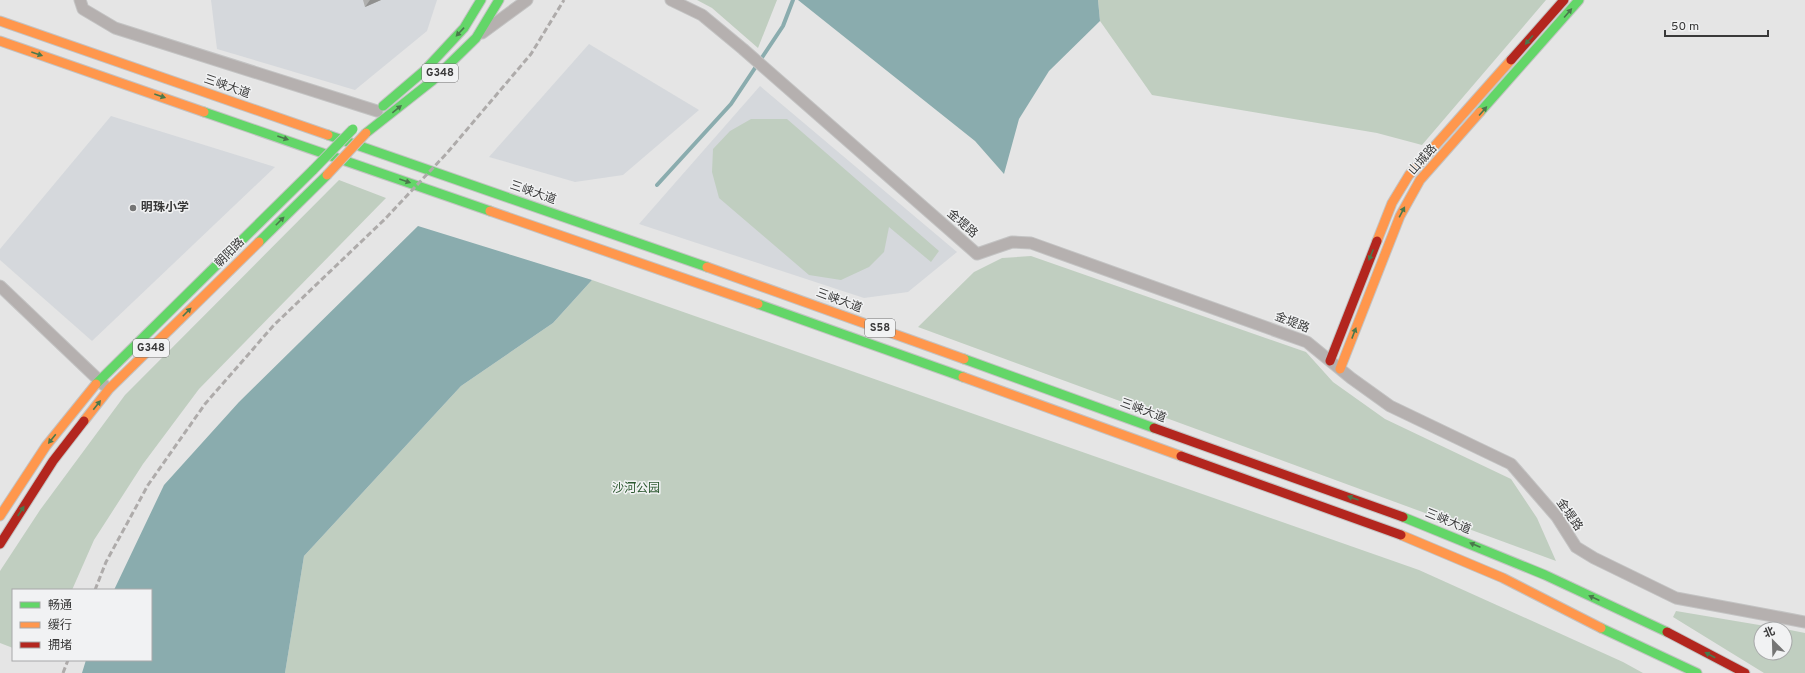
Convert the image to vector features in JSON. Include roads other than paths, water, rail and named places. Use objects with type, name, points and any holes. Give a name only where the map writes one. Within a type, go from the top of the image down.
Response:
[{"type":"main road","name":"朝阳路","points":[[0,516],[46,446],[98,381],[359,124],[377,111],[424,71],[464,28],[481,0]]},
{"type":"main road","name":"朝阳路","points":[[0,544],[53,461],[109,389],[327,175],[366,133],[432,81],[476,38],[499,0]]},
{"type":"main road","name":"山城路","points":[[1330,361],[1392,203],[1409,175],[1564,0]]},
{"type":"main road","name":"山城路","points":[[1340,369],[1400,216],[1420,180],[1579,0]]},
{"type":"main road","name":"三峡大道","points":[[0,20],[794,297],[1377,507],[1448,534],[1545,575],[1683,640],[1745,673]]},
{"type":"main road","name":"S58","points":[[0,41],[770,308],[1416,541],[1503,578],[1623,639],[1697,673]]},
{"type":"street","points":[[80,0],[83,9],[115,28],[377,111]]},
{"type":"street","points":[[476,38],[527,0]]},
{"type":"street","name":"金堤路","points":[[672,0],[702,15],[766,68],[977,254],[1012,242],[1031,243],[1307,342],[1340,369],[1390,406],[1511,464],[1556,517],[1576,547],[1594,558],[1676,598],[1805,622]]},
{"type":"street","points":[[0,286],[98,381],[109,389]]},
{"type":"water","points":[[798,0],[1098,0],[1100,21],[1049,71],[1019,119],[1004,174],[975,141]]},
{"type":"water","points":[[418,226],[592,280],[553,323],[461,386],[304,556],[285,673],[82,673],[86,661],[152,661],[152,589],[114,589],[164,485],[239,402]]},
{"type":"waterway","points":[[657,185],[731,104],[783,26],[793,0]]},
{"type":"railway","points":[[95,589],[106,562],[148,485],[205,404],[274,325],[385,219],[447,153],[531,54],[564,0]]},
{"type":"railway","points":[[63,673],[68,661]]},
{"type":"place","name":"明珠小学","points":[[133,208]]},
{"type":"park label","name":"沙河公园","points":[[636,489]]}]
